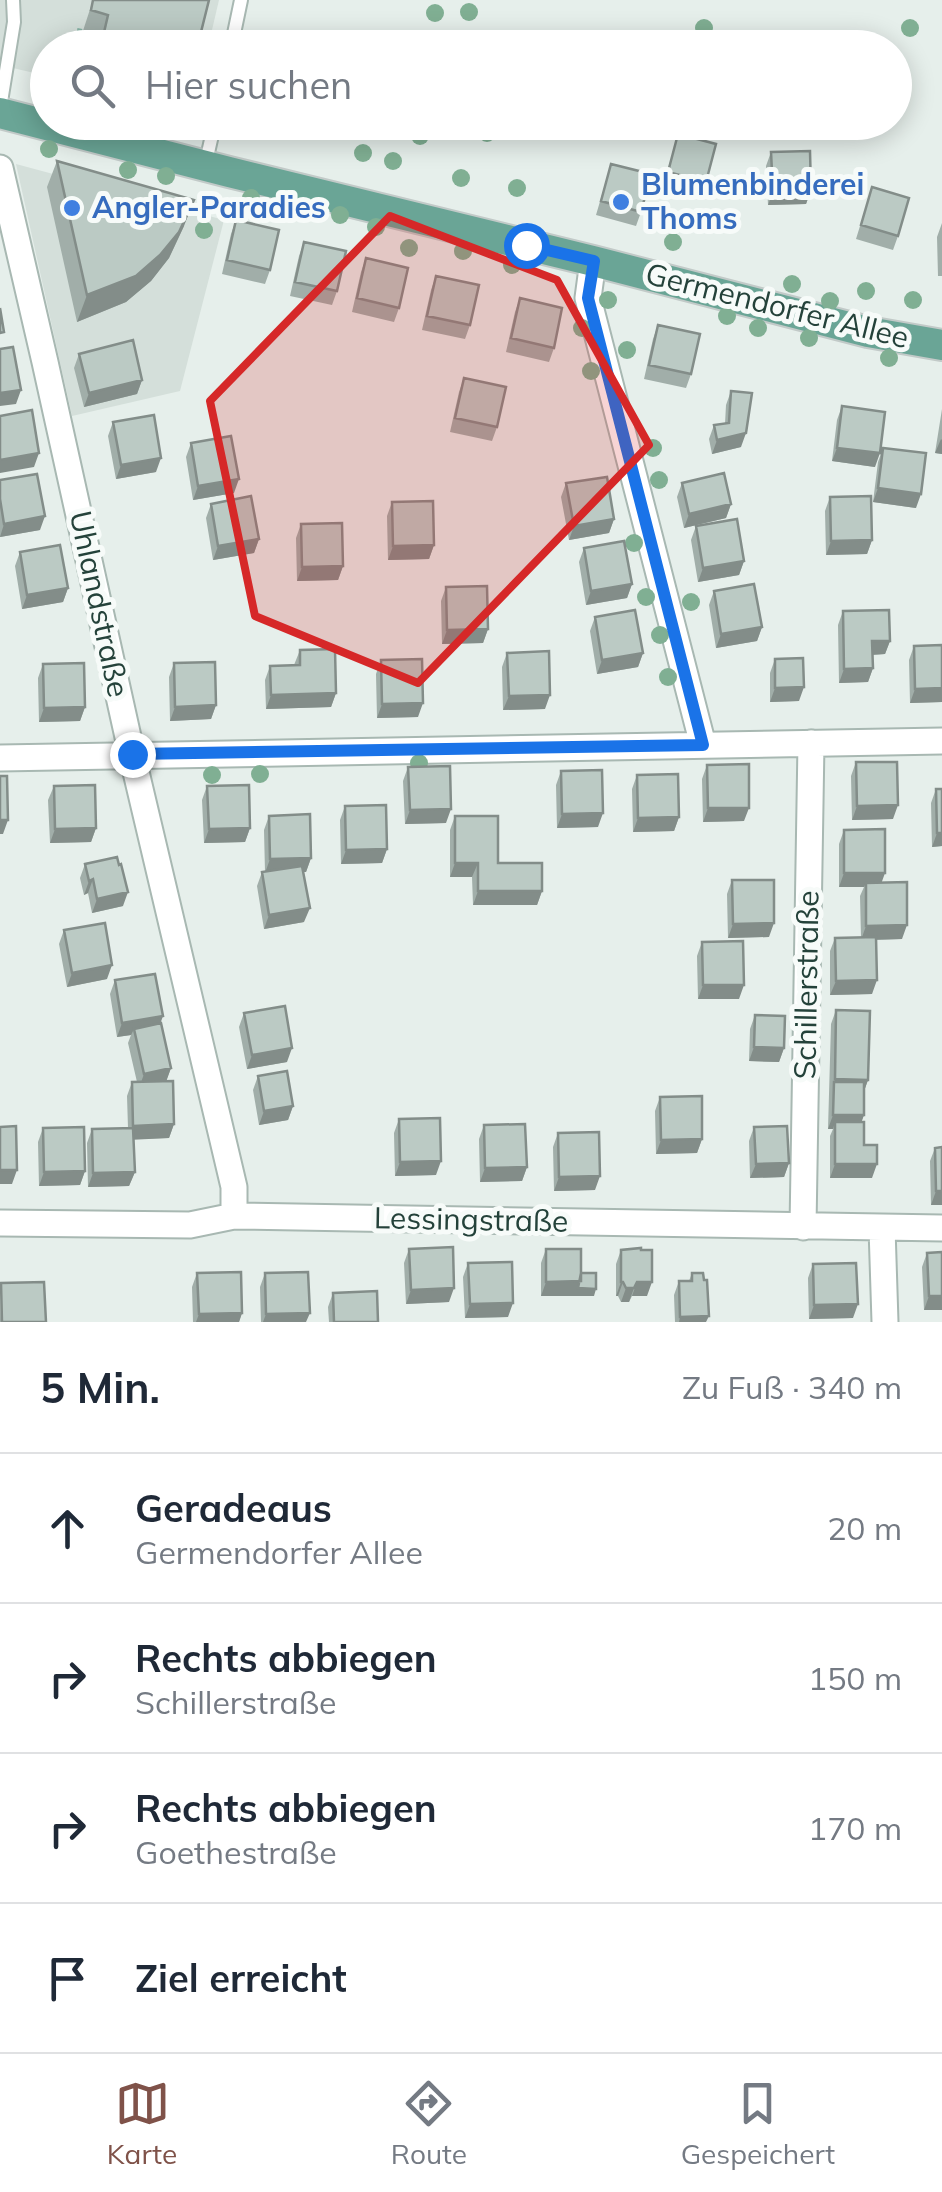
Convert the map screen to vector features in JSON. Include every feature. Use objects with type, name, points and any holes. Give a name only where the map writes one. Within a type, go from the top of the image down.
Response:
[{"type":"main road","name":"Germendorfer Allee","points":[[0,110],[30,118]]},
{"type":"main road","name":"Germendorfer Allee","points":[[109,140],[868,332],[942,345]]},
{"type":"street","name":"Uhlandstraße","points":[[0,168],[234,1187],[234,1216]]},
{"type":"street","points":[[594,261],[588,298],[703,745]]},
{"type":"street","points":[[0,758],[942,741]]},
{"type":"street","name":"Schillerstraße","points":[[803,1227],[811,742]]},
{"type":"street","name":"Lessingstraße","points":[[0,1223],[190,1225],[234,1216],[942,1228]]},
{"type":"street","points":[[882,1228],[885,1322]]},
{"type":"lane","points":[[0,110],[14,22],[13,0]]},
{"type":"lane","points":[[235,30],[241,0]]},
{"type":"lane","points":[[204,166],[210,140]]},
{"type":"highlighted area","points":[[390,216],[557,280],[649,445],[418,683],[255,616],[210,401]]},
{"type":"shaded area","points":[[0,0],[219,0],[212,30],[30,30],[30,72],[0,65]]},
{"type":"shaded area","points":[[16,164],[224,220],[180,391],[72,416]]},
{"type":"building","points":[[93,0],[209,0],[202,30],[105,30],[108,15],[91,10]]},
{"type":"building","points":[[676,140],[716,144],[706,182],[668,172]]},
{"type":"building","points":[[810,151],[811,190],[773,191],[771,152]]},
{"type":"building","points":[[57,161],[194,200],[179,232],[160,255],[136,276],[87,295]]},
{"type":"building","name":"Blumenbinderei Thoms","points":[[611,164],[651,174],[641,212],[601,201]]},
{"type":"building","points":[[872,187],[909,198],[898,236],[861,225]]},
{"type":"building","points":[[236,220],[279,230],[270,270],[227,260]]},
{"type":"building","points":[[304,242],[346,251],[337,291],[295,282]]},
{"type":"building","points":[[366,258],[408,268],[399,308],[357,298]]},
{"type":"building","points":[[436,276],[479,285],[470,325],[427,316]]},
{"type":"building","points":[[520,298],[562,308],[554,348],[511,338]]},
{"type":"building","points":[[658,325],[700,334],[691,374],[649,365]]},
{"type":"building","points":[[133,340],[142,380],[89,393],[79,354]]},
{"type":"building","points":[[13,347],[21,390],[0,393],[0,349]]},
{"type":"building","points":[[464,378],[506,387],[497,427],[455,418]]},
{"type":"building","points":[[731,391],[752,393],[746,433],[717,440],[714,425],[729,423]]},
{"type":"building","points":[[842,406],[885,412],[880,453],[837,448]]},
{"type":"building","points":[[32,410],[39,453],[0,460],[0,416]]},
{"type":"building","points":[[154,415],[161,458],[121,465],[113,422]]},
{"type":"building","points":[[231,436],[239,479],[198,486],[191,443]]},
{"type":"building","points":[[883,448],[926,453],[921,494],[878,488]]},
{"type":"building","points":[[724,473],[731,504],[689,514],[682,483]]},
{"type":"building","points":[[37,474],[45,516],[4,524],[0,480]]},
{"type":"building","points":[[607,477],[614,519],[574,526],[566,483]]},
{"type":"building","points":[[251,496],[259,539],[218,546],[211,504]]},
{"type":"building","points":[[871,496],[872,540],[831,541],[830,497]]},
{"type":"building","points":[[433,501],[434,545],[393,546],[392,502]]},
{"type":"building","points":[[737,519],[744,561],[703,568],[696,526]]},
{"type":"building","points":[[342,523],[343,566],[302,567],[301,524]]},
{"type":"building","points":[[624,541],[632,584],[591,591],[584,548]]},
{"type":"building","points":[[60,545],[68,588],[27,595],[20,552]]},
{"type":"building","points":[[754,584],[762,627],[721,634],[714,591]]},
{"type":"building","points":[[487,586],[488,629],[447,630],[446,587]]},
{"type":"building","points":[[635,610],[643,653],[602,660],[595,617]]},
{"type":"building","points":[[889,610],[890,641],[872,641],[873,668],[844,669],[843,611]]},
{"type":"building","points":[[942,645],[942,688],[915,689],[914,646]]},
{"type":"building","points":[[335,649],[336,693],[271,695],[270,666],[300,665],[300,650]]},
{"type":"building","points":[[549,651],[550,695],[509,696],[507,653]]},
{"type":"building","points":[[803,658],[804,687],[775,688],[775,659]]},
{"type":"building","points":[[422,659],[423,703],[382,704],[381,660]]},
{"type":"building","points":[[215,662],[216,705],[175,707],[174,663]]},
{"type":"building","points":[[84,663],[85,707],[44,708],[43,664]]},
{"type":"building","points":[[856,762],[897,762],[898,805],[857,806]]},
{"type":"building","points":[[749,764],[749,808],[708,808],[707,765]]},
{"type":"building","points":[[450,766],[451,809],[410,810],[408,767]]},
{"type":"building","points":[[602,770],[603,813],[562,814],[561,771]]},
{"type":"building","points":[[678,774],[679,817],[638,818],[637,775]]},
{"type":"building","points":[[0,776],[7,776],[8,820],[0,820]]},
{"type":"building","points":[[95,785],[96,828],[55,829],[54,786]]},
{"type":"building","points":[[249,785],[250,828],[209,829],[207,786]]},
{"type":"building","points":[[936,789],[942,789],[942,833],[937,833]]},
{"type":"building","points":[[386,805],[387,849],[346,850],[345,806]]},
{"type":"building","points":[[310,814],[311,858],[270,859],[269,816]]},
{"type":"building","points":[[455,816],[498,816],[498,863],[542,863],[542,891],[478,891],[478,863],[455,863]]},
{"type":"building","points":[[885,829],[885,873],[844,873],[844,830]]},
{"type":"building","points":[[117,857],[128,892],[97,899],[85,864]]},
{"type":"building","points":[[302,866],[310,908],[269,915],[262,872]]},
{"type":"building","points":[[732,880],[774,880],[774,923],[733,924]]},
{"type":"building","points":[[907,882],[907,925],[866,926],[866,883]]},
{"type":"building","points":[[105,923],[112,965],[72,973],[64,930]]},
{"type":"building","points":[[876,937],[877,980],[836,981],[835,938]]},
{"type":"building","points":[[743,941],[744,985],[703,985],[702,942]]},
{"type":"building","points":[[155,974],[163,1016],[122,1023],[115,980]]},
{"type":"building","points":[[285,1006],[292,1048],[252,1055],[244,1013]]},
{"type":"building","points":[[836,1010],[870,1011],[868,1080],[835,1079]]},
{"type":"building","points":[[755,1015],[785,1016],[784,1048],[754,1047]]},
{"type":"building","points":[[161,1023],[171,1068],[144,1074],[134,1029]]},
{"type":"building","points":[[287,1071],[293,1106],[264,1111],[258,1076]]},
{"type":"building","points":[[173,1081],[174,1124],[133,1126],[132,1082]]},
{"type":"building","points":[[834,1082],[864,1082],[864,1115],[833,1115]]},
{"type":"building","points":[[702,1096],[702,1139],[661,1140],[660,1097]]},
{"type":"building","points":[[440,1118],[441,1161],[400,1162],[399,1119]]},
{"type":"building","points":[[835,1122],[864,1122],[864,1145],[877,1145],[877,1164],[835,1164]]},
{"type":"building","points":[[525,1124],[527,1167],[485,1168],[484,1125]]},
{"type":"building","points":[[16,1126],[17,1170],[0,1170],[0,1127]]},
{"type":"building","points":[[787,1126],[789,1163],[756,1164],[754,1127]]},
{"type":"building","points":[[84,1127],[85,1171],[44,1172],[43,1128]]},
{"type":"building","points":[[133,1128],[135,1172],[93,1173],[92,1129]]},
{"type":"building","points":[[599,1132],[600,1176],[559,1177],[558,1133]]},
{"type":"building","points":[[942,1147],[942,1191],[936,1191],[935,1148]]},
{"type":"building","points":[[453,1247],[454,1288],[411,1290],[409,1249]]},
{"type":"building","points":[[546,1249],[581,1249],[581,1281],[546,1282]]},
{"type":"building","points":[[621,1250],[652,1250],[652,1282],[637,1282],[634,1288],[626,1288],[621,1282]]},
{"type":"building","points":[[942,1252],[942,1296],[929,1296],[927,1253]]},
{"type":"building","points":[[512,1262],[513,1303],[470,1304],[468,1263]]},
{"type":"building","points":[[856,1263],[858,1304],[814,1305],[813,1264]]},
{"type":"building","points":[[241,1272],[242,1313],[199,1314],[197,1273]]},
{"type":"building","points":[[308,1272],[310,1313],[266,1314],[265,1273]]},
{"type":"building","points":[[581,1273],[596,1273],[596,1289],[578,1288]]},
{"type":"building","points":[[692,1273],[703,1273],[707,1280],[709,1316],[680,1317],[679,1281],[692,1281]]},
{"type":"building","points":[[44,1282],[46,1322],[2,1322],[1,1283]]},
{"type":"building","points":[[377,1291],[378,1322],[334,1322],[333,1293]]},
{"type":"place","name":"Blumenbinderei Thoms","points":[[621,202]]},
{"type":"place","name":"Angler-Paradies","points":[[72,208]]},
{"type":"route","points":[[132,754],[703,745],[588,298],[594,261],[526,245]]}]
